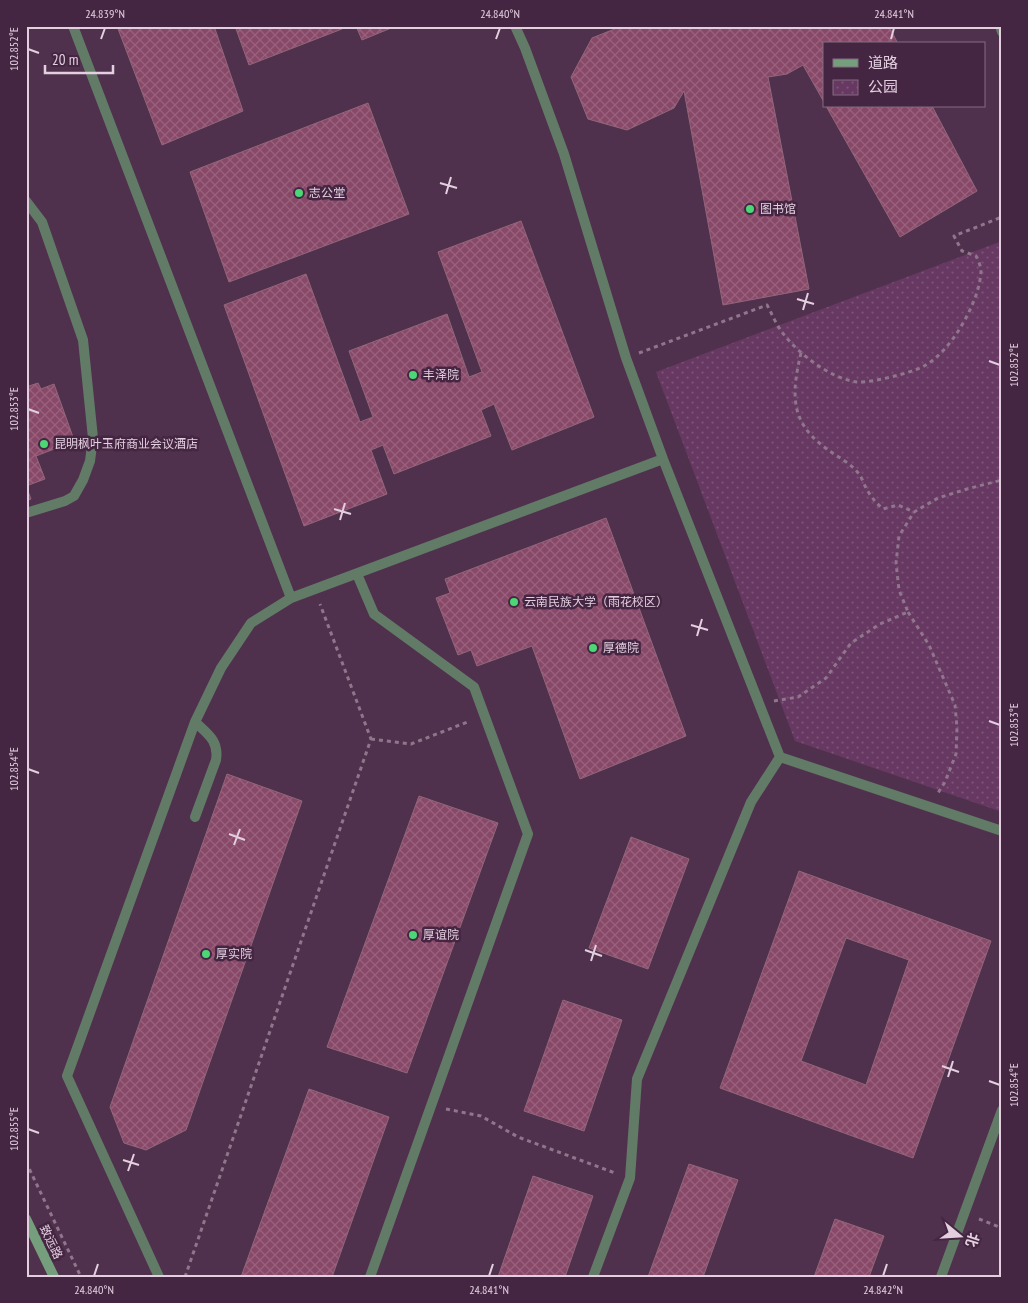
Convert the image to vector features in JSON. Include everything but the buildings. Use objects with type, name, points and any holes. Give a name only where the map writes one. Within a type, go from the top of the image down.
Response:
[{"type":"main road","name":"致远路","points":[[26,1218],[54,1277]]},
{"type":"lane","points":[[73,26],[292,598]]},
{"type":"lane","points":[[515,26],[564,154],[626,358],[663,459],[780,756],[1002,832]]},
{"type":"lane","points":[[1000,26],[1002,32]]},
{"type":"lane","points":[[26,201],[42,222],[83,340],[93,438],[90,461],[83,480],[74,496],[65,501],[26,513]]},
{"type":"lane","points":[[159,1277],[67,1076],[195,722],[221,668],[251,623],[292,598],[663,459]]},
{"type":"lane","points":[[357,574],[374,614],[474,687],[528,834],[370,1277]]},
{"type":"lane","points":[[195,722],[214,741],[218,751],[195,817]]},
{"type":"lane","points":[[593,1277],[630,1178],[637,1079],[751,802],[780,756]]},
{"type":"lane","points":[[941,1277],[1002,1110]]},
{"type":"path","points":[[626,358],[767,305],[782,332],[801,353],[837,376],[857,382],[903,374],[924,366],[947,347],[962,325],[975,297],[981,270],[976,256],[962,252],[954,236],[1002,217]]},
{"type":"path","points":[[801,353],[795,378],[795,405],[806,431],[860,475],[874,501],[883,509],[898,505],[914,512]]},
{"type":"path","points":[[1002,452],[1002,475]]},
{"type":"path","points":[[928,808],[945,782],[956,754],[955,705],[929,645],[908,612],[900,590],[896,563],[899,536],[914,512],[938,498],[967,488],[1002,480]]},
{"type":"path","points":[[185,1277],[371,739],[315,590]]},
{"type":"path","points":[[760,703],[798,697],[826,678],[851,643],[880,624],[908,612]]},
{"type":"path","points":[[371,739],[410,744],[484,715]]},
{"type":"path","points":[[431,1106],[481,1116],[518,1138],[630,1178]]},
{"type":"path","points":[[26,1162],[81,1277]]},
{"type":"path","points":[[964,1214],[1002,1228]]},
{"type":"green space","points":[[1002,241],[1002,812],[795,741],[656,372]]},
{"type":"place","name":"志公堂","points":[[299,193]]},
{"type":"place","name":"图书馆","points":[[750,209]]},
{"type":"place","name":"丰泽院","points":[[413,375]]},
{"type":"place","name":"昆明枫叶玉府商业会议酒店","points":[[44,444]]},
{"type":"place","name":"云南民族大学（雨花校区）","points":[[514,602]]},
{"type":"place","name":"厚德院","points":[[593,648]]},
{"type":"place","name":"厚谊院","points":[[413,935]]},
{"type":"place","name":"厚实院","points":[[206,954]]}]
